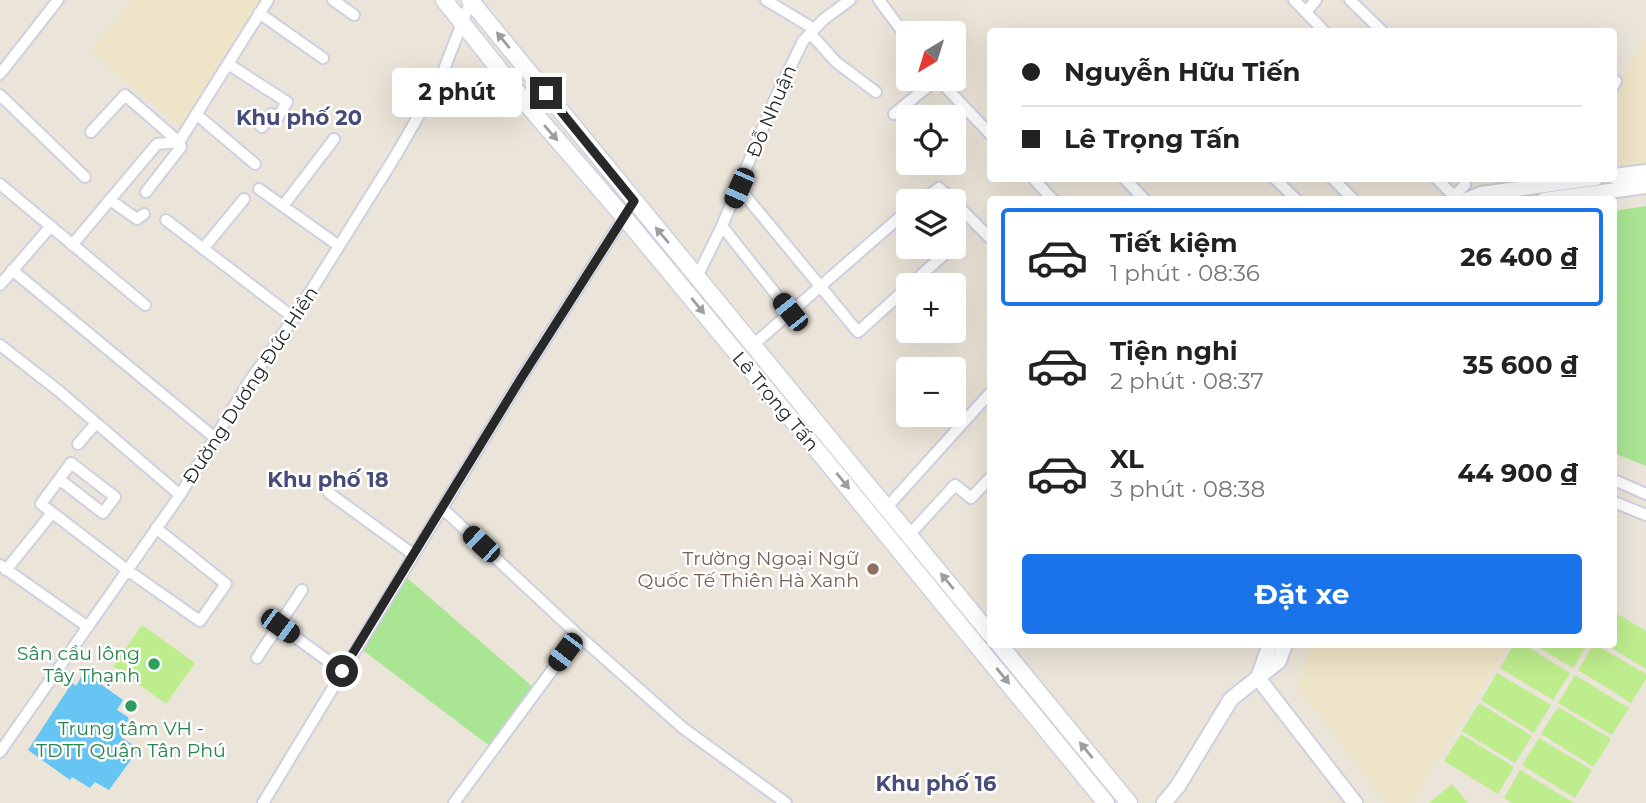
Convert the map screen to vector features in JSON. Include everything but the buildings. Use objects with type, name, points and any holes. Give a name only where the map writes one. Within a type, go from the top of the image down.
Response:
[{"type":"main road","name":"Lê Trọng Tấn","points":[[444,0],[530,108],[624,217],[1106,803]]},
{"type":"main road","name":"Lê Trọng Tấn","points":[[470,0],[696,277],[888,506],[987,630]]},
{"type":"main road","points":[[1002,648],[1129,803]]},
{"type":"street","points":[[0,74],[58,0]]},
{"type":"street","points":[[179,142],[268,0]]},
{"type":"street","points":[[333,0],[354,15]]},
{"type":"street","name":"Đường Dương Đức Hiền","points":[[0,752],[180,495],[249,382],[340,246],[441,77],[470,0]]},
{"type":"street","points":[[766,0],[812,31],[836,62],[876,92]]},
{"type":"street","name":"Đỗ Nhuận","points":[[696,277],[722,226],[775,99],[803,41],[850,0]]},
{"type":"street","points":[[879,0],[896,23]]},
{"type":"street","points":[[1294,0],[1321,28]]},
{"type":"street","points":[[1306,12],[1316,0]]},
{"type":"street","points":[[1350,0],[1379,28]]},
{"type":"street","points":[[259,13],[323,58]]},
{"type":"street","points":[[228,64],[287,102],[278,117],[271,114],[262,127],[257,122]]},
{"type":"street","points":[[894,114],[922,91]]},
{"type":"street","points":[[949,91],[987,131]]},
{"type":"street","points":[[0,95],[85,177]]},
{"type":"street","points":[[91,132],[125,95],[179,142],[181,147],[146,192]]},
{"type":"street","points":[[196,114],[255,164]]},
{"type":"street","points":[[283,206],[334,139]]},
{"type":"street","points":[[72,245],[157,144],[179,142]]},
{"type":"street","points":[[1617,176],[1646,172]]},
{"type":"street","points":[[1037,182],[1049,196]]},
{"type":"street","points":[[1128,182],[1141,196]]},
{"type":"street","points":[[1278,182],[1293,196]]},
{"type":"street","points":[[1336,182],[1350,196]]},
{"type":"street","points":[[1441,182],[1458,196]]},
{"type":"street","points":[[1470,196],[1567,182]]},
{"type":"street","points":[[0,184],[145,305]]},
{"type":"street","points":[[1573,196],[1646,186]]},
{"type":"street","points":[[739,188],[858,332],[896,298]]},
{"type":"street","points":[[259,189],[340,246]]},
{"type":"street","points":[[203,249],[244,199]]},
{"type":"street","points":[[110,200],[137,219],[144,214]]},
{"type":"street","points":[[263,803],[520,380],[634,201]]},
{"type":"street","points":[[966,214],[987,234]]},
{"type":"street","points":[[166,220],[294,318]]},
{"type":"street","points":[[753,345],[896,220]]},
{"type":"street","points":[[0,285],[51,226]]},
{"type":"street","points":[[722,226],[790,312]]},
{"type":"street","points":[[923,273],[939,259]]},
{"type":"street","points":[[12,270],[215,438]]},
{"type":"street","points":[[0,345],[180,495]]},
{"type":"street","points":[[888,506],[987,396]]},
{"type":"street","points":[[78,444],[96,423]]},
{"type":"street","points":[[59,479],[103,513],[115,497],[71,463],[59,479],[41,504],[127,570],[200,621],[226,584],[156,528]]},
{"type":"street","points":[[909,535],[955,485],[971,498],[987,481]]},
{"type":"street","points":[[1617,481],[1646,494]]},
{"type":"street","points":[[329,493],[414,555]]},
{"type":"street","points":[[1617,503],[1646,515]]},
{"type":"street","points":[[442,508],[682,728],[786,803]]},
{"type":"street","points":[[52,513],[3,567],[88,627]]},
{"type":"street","points":[[257,658],[302,590]]},
{"type":"street","points":[[280,626],[342,671]]},
{"type":"street","points":[[454,803],[578,635]]},
{"type":"street","points":[[1258,678],[1269,648]]},
{"type":"street","points":[[1164,803],[1178,786],[1231,699],[1279,661],[1284,648]]},
{"type":"street","points":[[1258,678],[1354,803]]},
{"type":"shaded area","points":[[131,0],[266,0],[182,128],[91,51]]},
{"type":"shaded area","points":[[1646,39],[1646,164],[1617,169],[1617,85]]},
{"type":"shaded area","points":[[1310,648],[1507,648],[1411,803],[1386,803],[1296,685]]},
{"type":"green space","points":[[1646,206],[1646,466],[1617,454],[1617,211]]},
{"type":"green space","points":[[406,577],[534,688],[491,747],[361,649]]},
{"type":"green space","points":[[1617,614],[1646,631],[1646,669],[1612,648],[1617,648]]},
{"type":"green space","name":"Sân cầu lông Tây Thạnh","points":[[142,625],[195,663],[166,704],[113,666]]},
{"type":"green space","points":[[1512,648],[1529,648],[1570,673],[1553,700],[1500,668]]},
{"type":"green space","points":[[1540,648],[1586,648],[1573,668]]},
{"type":"green space","points":[[1592,648],[1601,648],[1646,674],[1646,679],[1631,703],[1578,670]]},
{"type":"green space","points":[[1497,673],[1551,705],[1534,733],[1481,700]]},
{"type":"green space","points":[[1575,675],[1629,708],[1612,735],[1558,703]]},
{"type":"green space","points":[[1479,703],[1532,736],[1515,763],[1462,731]]},
{"type":"green space","points":[[1558,707],[1611,739],[1594,767],[1541,734]]},
{"type":"green space","points":[[1461,734],[1514,767],[1498,794],[1444,761]]},
{"type":"green space","points":[[1539,738],[1592,770],[1575,798],[1522,765]]},
{"type":"green space","points":[[1520,770],[1574,803],[1512,803],[1504,798]]},
{"type":"green space","points":[[1452,784],[1468,803],[1429,803]]},
{"type":"water","points":[[84,672],[123,700],[117,710],[128,717],[130,725],[121,737],[139,749],[109,790],[95,782],[90,788],[72,777],[70,780],[28,750],[72,683],[76,686]]},
{"type":"place","name":"Trường Ngoại Ngữ Quốc Tế Thiên Hà Xanh","points":[[873,569]]},
{"type":"place","name":"Sân cầu lông Tây Thạnh","points":[[154,664]]},
{"type":"place","name":"Trung tâm VH - TDTT Quận Tân Phú","points":[[131,706]]},
{"type":"district","name":"Khu phố 20","points":[[299,118]]},
{"type":"district","name":"Khu phố 18","points":[[328,480]]},
{"type":"district","name":"Khu phố 16","points":[[936,784]]},
{"type":"route","points":[[342,671],[520,380],[634,201],[546,93]]}]
